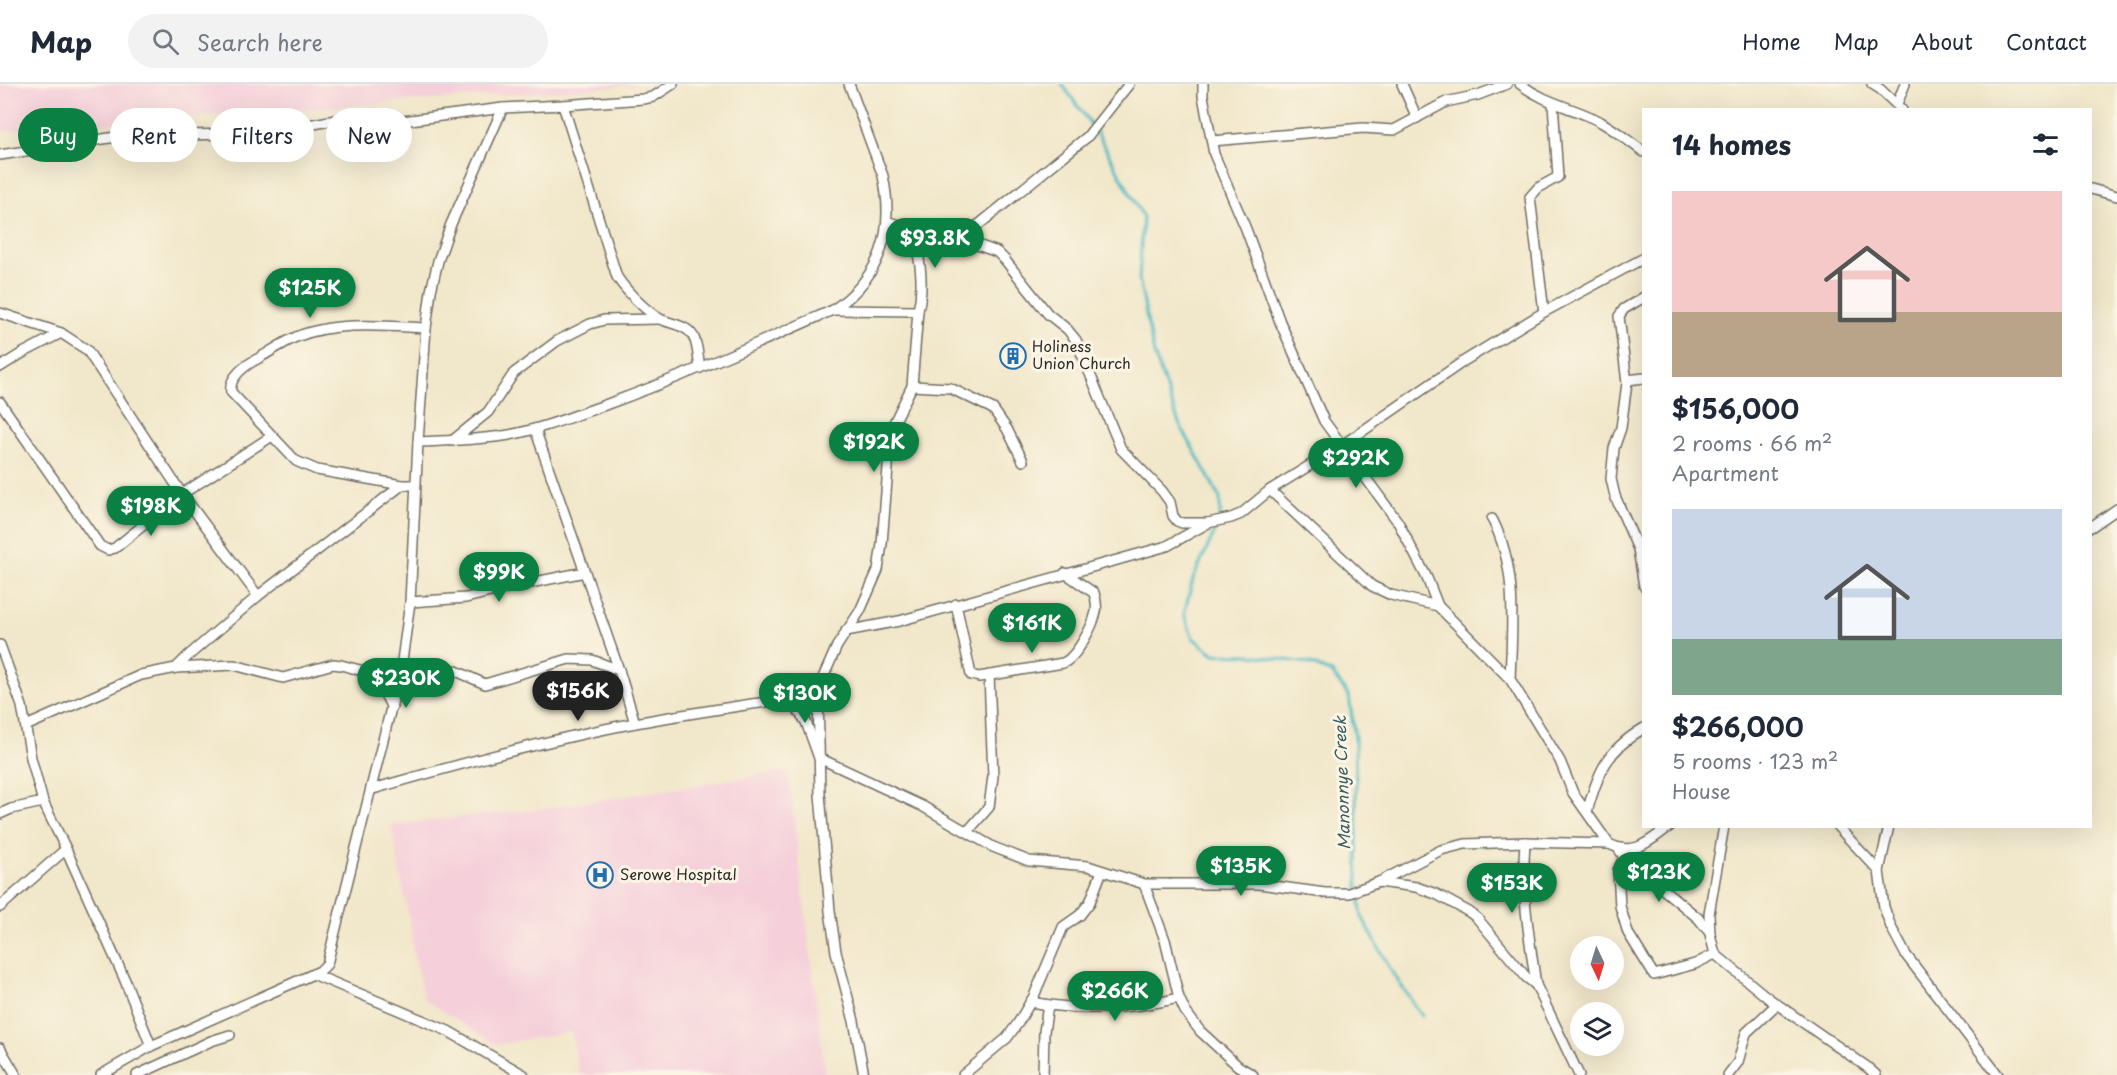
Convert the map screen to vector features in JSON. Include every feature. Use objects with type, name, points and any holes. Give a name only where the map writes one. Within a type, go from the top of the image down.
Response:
[{"type":"street","points":[[0,155],[116,137],[264,133],[341,119],[365,123],[387,123],[503,108],[643,99],[653,97],[673,84]]},
{"type":"street","points":[[418,442],[494,437],[535,429],[700,368],[833,310],[856,292],[874,268],[888,222],[883,176],[849,84]]},
{"type":"street","points":[[961,238],[1087,137],[1129,84]]},
{"type":"street","points":[[1203,84],[1203,96],[1214,154],[1228,192],[1246,230],[1280,322],[1324,421],[1398,522],[1427,578],[1438,606],[1510,679],[1560,761],[1573,793],[1587,812],[1624,857],[1698,918],[1710,934]]},
{"type":"street","points":[[1402,84],[1417,118]]},
{"type":"street","points":[[1212,141],[1363,128],[1394,130],[1446,102],[1478,95],[1507,84]]},
{"type":"street","points":[[1520,84],[1553,103],[1594,118],[1642,151]]},
{"type":"street","points":[[1872,84],[1899,106],[1905,84]]},
{"type":"street","points":[[1544,312],[1530,197],[1538,188],[1558,177],[1553,103]]},
{"type":"street","points":[[563,105],[616,277],[627,291],[660,319]]},
{"type":"street","points":[[101,1075],[151,1046],[323,970],[327,964],[373,789],[401,668],[410,602],[415,485],[426,328],[438,261],[445,239],[503,108]]},
{"type":"street","points":[[2092,189],[2117,196]]},
{"type":"street","points":[[888,222],[961,238],[986,247],[1005,260],[1041,306],[1076,340],[1121,449],[1161,491],[1170,502],[1173,516],[1182,523],[1208,523],[1241,514],[1270,490],[1341,446],[1464,360],[1544,312],[1642,259]]},
{"type":"street","points":[[864,1075],[854,1021],[836,952],[830,911],[819,758],[818,689],[829,663],[860,611],[878,570],[891,429],[912,386],[921,296],[922,279],[912,226]]},
{"type":"street","points":[[1642,298],[1624,309],[1619,316],[1627,380],[1621,428],[1614,448],[1611,479],[1615,496],[1638,549],[1642,574]]},
{"type":"street","points":[[833,310],[918,310]]},
{"type":"street","points":[[0,313],[61,333],[87,350],[182,494],[258,596]]},
{"type":"street","points":[[452,441],[488,412],[514,373],[556,341],[590,324],[604,320],[660,319],[680,326],[691,333],[695,339],[700,368]]},
{"type":"street","points":[[415,485],[402,485],[317,470],[296,461],[231,392],[231,382],[249,363],[296,337],[309,333],[366,325],[426,328]]},
{"type":"street","points":[[0,368],[61,333]]},
{"type":"street","points":[[1627,380],[1642,378]]},
{"type":"street","points":[[912,386],[950,388],[993,410],[1007,429],[1023,461]]},
{"type":"street","points":[[0,402],[104,550],[115,549],[182,494],[272,436]]},
{"type":"street","points":[[535,429],[619,670],[635,723]]},
{"type":"street","points":[[176,668],[258,596],[402,485]]},
{"type":"street","points":[[1270,490],[1372,586],[1391,595],[1438,606]]},
{"type":"street","points":[[2092,526],[2117,509]]},
{"type":"street","points":[[1492,519],[1506,555],[1511,588],[1510,679]]},
{"type":"street","points":[[846,632],[899,621],[1167,546],[1208,523]]},
{"type":"street","points":[[410,602],[466,598],[514,585],[585,572]]},
{"type":"street","points":[[956,604],[970,674],[976,677],[1063,663],[1071,658],[1089,630],[1096,612],[1094,593],[1065,573]]},
{"type":"street","points":[[0,645],[22,706],[31,758],[43,802],[124,978],[151,1046]]},
{"type":"street","points":[[401,668],[454,670],[484,684],[569,659],[592,660],[619,670]]},
{"type":"street","points":[[26,726],[141,675],[176,668],[234,665],[283,678],[333,664],[341,664],[370,673],[381,687],[392,708]]},
{"type":"street","points":[[968,831],[989,807],[993,776],[989,675]]},
{"type":"street","points":[[373,789],[465,763],[635,723],[756,703],[791,700],[818,689]]},
{"type":"street","points":[[791,700],[806,722],[819,758],[922,806],[993,847],[1029,861],[1088,866],[1144,884],[1259,884],[1325,893],[1349,893],[1379,882],[1441,850],[1464,844],[1525,842],[1613,846],[1630,850],[1645,844],[1667,828]]},
{"type":"street","points":[[1587,812],[1594,786],[1604,763],[1629,737],[1642,729]]},
{"type":"street","points":[[0,814],[11,809],[43,802]]},
{"type":"street","points":[[1724,828],[1709,914],[1710,934],[1715,954],[1776,1005],[1876,1075]]},
{"type":"street","points":[[1839,828],[1879,871]]},
{"type":"street","points":[[1889,828],[1879,871],[1884,907],[1899,944],[1998,1075]]},
{"type":"street","points":[[1525,842],[1523,873],[1526,923],[1536,985],[1579,1075]]},
{"type":"street","points":[[0,907],[66,849]]},
{"type":"street","points":[[1624,857],[1618,870],[1620,906],[1628,933],[1651,972],[1657,976],[1695,964],[1715,954]]},
{"type":"street","points":[[963,1075],[1007,1038],[1030,1002],[1064,927],[1080,915],[1090,902],[1102,871]]},
{"type":"street","points":[[1379,882],[1416,887],[1436,894],[1469,912],[1477,918],[1526,977],[1536,985]]},
{"type":"street","points":[[1144,884],[1165,940],[1179,998],[1185,1011],[1200,1031],[1238,1066],[1253,1075]]},
{"type":"street","points":[[313,974],[448,1031],[524,1075]]},
{"type":"street","points":[[1030,1002],[1048,1005],[1129,1008],[1179,998]]},
{"type":"street","points":[[1043,1075],[1044,1032],[1048,1005]]},
{"type":"street","points":[[1728,1075],[1738,1062],[1746,1033],[1776,1005]]},
{"type":"street","points":[[137,1075],[211,1041],[230,1035]]},
{"type":"street","points":[[0,1048],[16,1075]]},
{"type":"shaded area","points":[[0,84],[651,84],[314,108],[210,108],[210,116],[198,117],[198,108],[110,108],[110,123],[98,124],[98,108],[18,108],[18,130],[0,131]]},
{"type":"shaded area","name":"Serowe Hospital","points":[[788,771],[825,1073],[821,1075],[579,1075],[572,1032],[496,1045],[424,999],[413,952],[410,924],[391,825],[529,811]]},
{"type":"waterway","name":"Manonnye Creek","points":[[1062,84],[1092,126]]},
{"type":"waterway","name":"Manonnye Creek","points":[[1096,131],[1143,217],[1139,279],[1154,354],[1178,421],[1220,498],[1220,520],[1193,579],[1184,614],[1193,638],[1214,654],[1250,655],[1308,663],[1332,673],[1349,696],[1355,738],[1358,890],[1362,917],[1392,972],[1422,1016]]},
{"type":"place","name":"Holiness Union Church","points":[[1013,356]]},
{"type":"place","name":"Serowe Hospital","points":[[600,875]]}]
